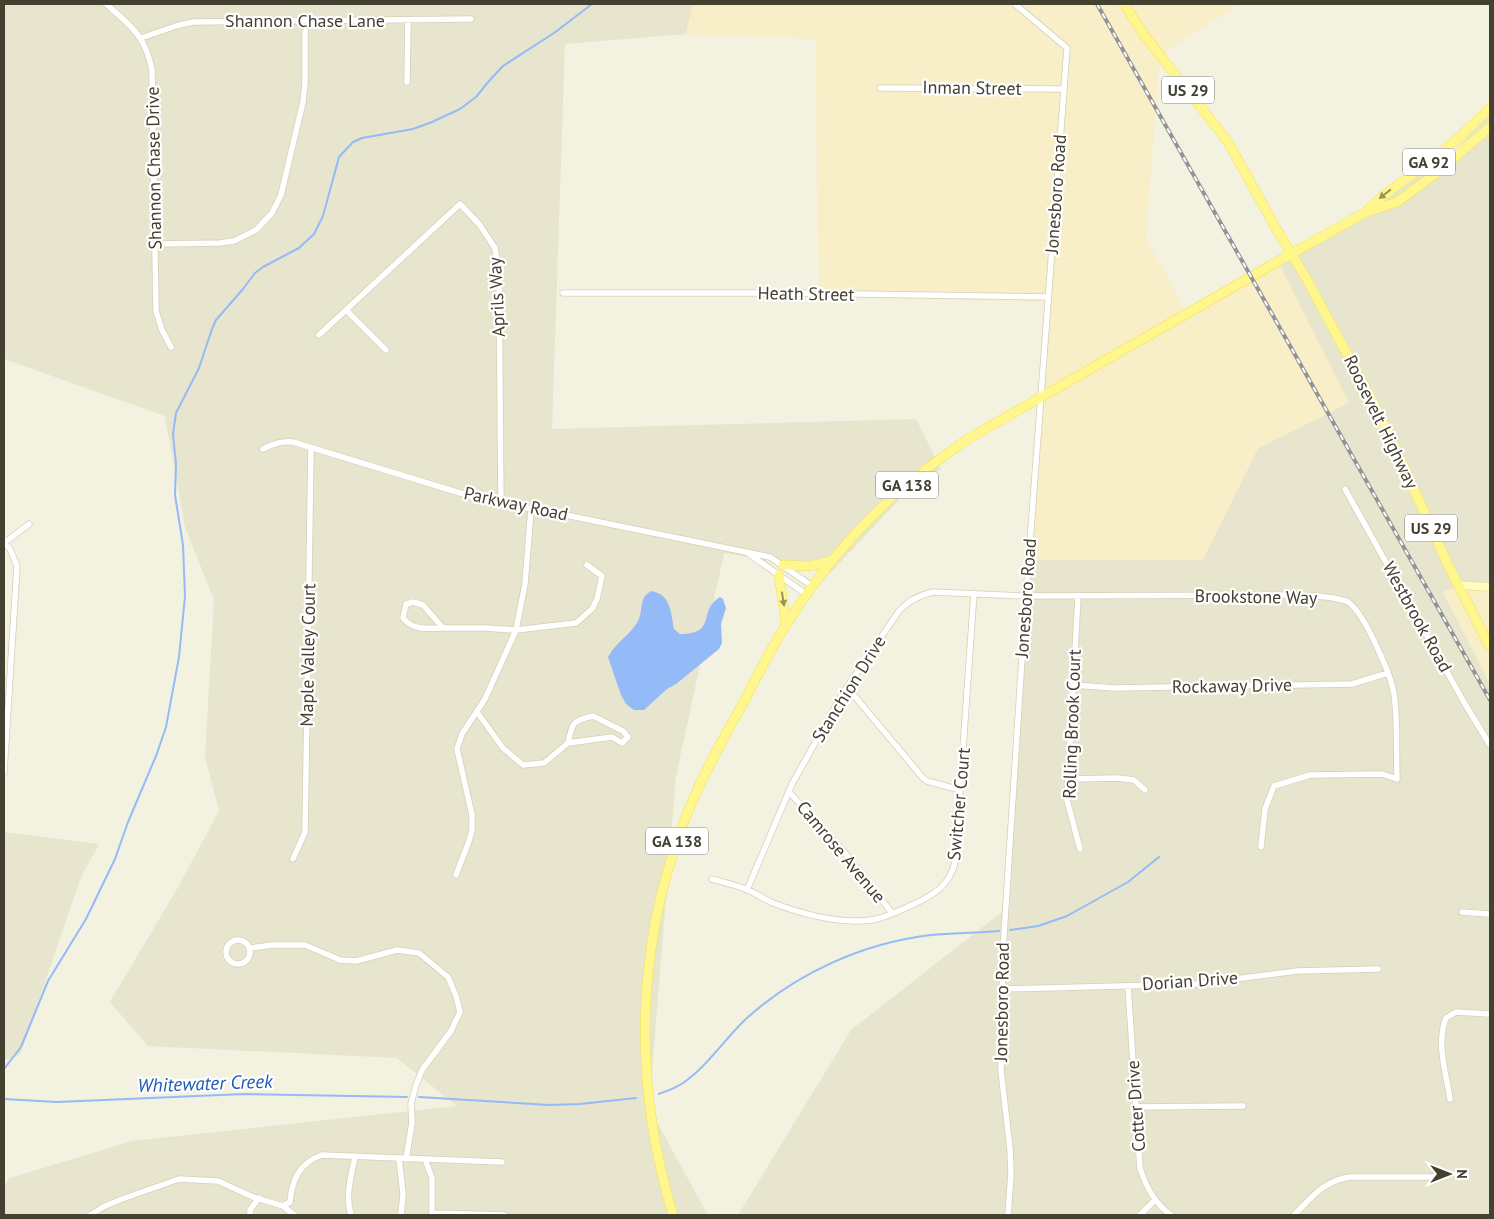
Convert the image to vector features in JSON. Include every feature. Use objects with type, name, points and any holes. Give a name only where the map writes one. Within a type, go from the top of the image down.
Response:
[{"type":"main road","name":"US 29","points":[[1124,4],[1145,36],[1228,142],[1291,254]]},
{"type":"main road","name":"GA 92","points":[[1366,212],[1383,195],[1437,156],[1490,108]]},
{"type":"main road","name":"GA 92","points":[[1291,254],[1366,212],[1397,202],[1449,163],[1490,127]]},
{"type":"main road","name":"GA 138","points":[[673,1215],[663,1184],[654,1143],[647,1094],[644,1050],[645,999],[656,917],[666,876],[693,798],[711,761],[786,624],[831,561],[875,513],[923,471],[968,439],[1291,254]]},
{"type":"main road","name":"Roosevelt Highway","points":[[1291,254],[1306,278],[1375,406],[1458,585],[1490,648]]},
{"type":"main road","points":[[783,565],[810,566],[831,561]]},
{"type":"main road","points":[[778,575],[786,624]]},
{"type":"street","name":"Shannon Chase Drive","points":[[106,4],[130,24],[141,38],[149,53],[152,70],[156,311],[170,347]]},
{"type":"street","name":"Jonesboro Road","points":[[1008,1215],[1011,1174],[1001,1070],[1002,988],[1026,596],[1067,48],[1015,4]]},
{"type":"street","name":"Shannon Chase Lane","points":[[141,38],[178,25],[194,22],[472,19]]},
{"type":"street","points":[[155,244],[234,241],[256,230],[272,213],[281,195],[303,102],[305,83],[305,21]]},
{"type":"street","points":[[407,82],[408,21]]},
{"type":"street","name":"Inman Street","points":[[880,88],[1064,89]]},
{"type":"street","name":"Aprils Way","points":[[319,335],[460,204],[479,224],[495,248],[499,276],[501,504]]},
{"type":"street","name":"Heath Street","points":[[563,293],[795,293],[1048,297]]},
{"type":"street","points":[[347,311],[386,350]]},
{"type":"street","name":"Parkway Road","points":[[263,449],[275,443],[285,441],[501,504],[770,557],[812,586]]},
{"type":"street","name":"Maple Valley Court","points":[[293,859],[306,832],[311,448]]},
{"type":"street","name":"Westbrook Road","points":[[1345,489],[1465,704],[1490,745]]},
{"type":"street","points":[[456,875],[472,830],[472,815],[457,749],[462,734],[485,699],[516,630],[525,584],[531,509]]},
{"type":"street","points":[[4,772],[17,566],[10,549],[4,543],[28,524]]},
{"type":"street","name":"Parkway Road","points":[[745,551],[806,594]]},
{"type":"street","points":[[443,628],[423,605],[413,602],[406,604],[403,618],[409,625],[422,628],[516,630],[576,623],[592,608],[597,598],[602,576],[587,565]]},
{"type":"street","points":[[1458,585],[1490,587]]},
{"type":"street","name":"Stanchion Drive","points":[[748,890],[789,792],[847,687],[890,623],[907,602],[921,595],[933,592],[1026,596]]},
{"type":"street","name":"Switcher Court","points":[[712,879],[748,890],[772,902],[805,914],[859,920],[873,920],[932,896],[942,887],[950,877],[955,862],[974,593]]},
{"type":"street","name":"Brookstone Way","points":[[1026,596],[1298,595],[1348,602],[1361,616],[1388,674],[1394,693],[1397,779],[1382,774],[1310,775],[1274,786],[1264,809],[1261,847]]},
{"type":"street","name":"Rolling Brook Court","points":[[1078,596],[1067,800],[1080,849]]},
{"type":"street","name":"Rockaway Drive","points":[[1074,685],[1114,688],[1352,684],[1388,674]]},
{"type":"street","points":[[847,687],[923,778],[927,781],[960,790]]},
{"type":"street","points":[[477,712],[504,748],[523,765],[544,763],[568,743],[612,737],[622,743],[628,737],[623,731],[593,716],[579,719],[572,724],[568,743]]},
{"type":"street","points":[[1068,779],[1118,778],[1134,780],[1144,790]]},
{"type":"street","name":"Camrose Avenue","points":[[789,792],[845,853],[892,912]]},
{"type":"street","points":[[1462,912],[1490,914]]},
{"type":"street","points":[[234,941],[242,941],[250,948],[250,956],[245,963],[236,964],[227,957],[228,946],[234,941]]},
{"type":"street","points":[[250,948],[272,945],[305,945],[340,960],[356,961],[397,950],[420,952],[448,977],[460,1012],[451,1031],[422,1070],[416,1085],[411,1104],[412,1123],[403,1158],[401,1215]]},
{"type":"street","name":"Dorian Drive","points":[[1002,988],[1196,984],[1297,971],[1378,969]]},
{"type":"street","name":"Cotter Drive","points":[[1128,986],[1140,1168],[1145,1184],[1155,1200],[1171,1215]]},
{"type":"street","points":[[1450,1099],[1442,1051],[1442,1036],[1446,1018],[1456,1012],[1490,1014]]},
{"type":"street","points":[[1135,1107],[1244,1106]]},
{"type":"street","points":[[283,1206],[290,1202],[291,1186],[299,1170],[312,1158],[322,1155],[502,1162]]},
{"type":"street","points":[[351,1215],[348,1190],[355,1157]]},
{"type":"street","points":[[425,1159],[432,1178],[432,1214],[504,1215]]},
{"type":"street","points":[[1294,1215],[1321,1189],[1338,1179],[1350,1177],[1433,1177],[1440,1174]]},
{"type":"street","points":[[90,1215],[122,1199],[179,1180],[218,1181],[283,1206],[294,1215]]},
{"type":"street","points":[[250,1215],[250,1210],[259,1198]]},
{"type":"street","points":[[1140,1215],[1155,1200]]},
{"type":"shaded area","points":[[4,4],[693,4],[686,34],[565,44],[552,429],[916,419],[941,469],[910,488],[831,572],[724,553],[676,776],[649,1108],[708,1215],[4,1215],[4,1186],[10,1178],[132,1141],[457,1106],[397,1058],[148,1046],[110,1002],[177,889],[219,811],[205,757],[214,600],[185,527],[165,416],[4,359]]},
{"type":"shaded area","points":[[693,4],[1240,4],[1160,55],[1146,238],[1187,314],[1279,264],[1349,403],[1258,448],[1203,560],[1027,560],[1046,302],[819,297],[815,39],[686,34]]},
{"type":"shaded area","points":[[1490,109],[1490,585],[1443,592],[1490,684],[1490,1215],[738,1215],[851,1030],[1007,908],[1027,560],[1203,559],[1258,448],[1348,403],[1279,264],[1455,152]]},
{"type":"shaded area","points":[[1461,585],[1490,585],[1490,684],[1443,592]]},
{"type":"shaded area","points":[[4,832],[99,844],[81,877],[20,1055],[4,1060]]},
{"type":"water","points":[[652,591],[663,596],[667,601],[674,629],[680,634],[699,630],[706,621],[709,609],[713,603],[720,597],[723,599],[726,608],[721,624],[722,643],[719,649],[676,684],[667,689],[644,710],[634,710],[626,704],[621,695],[608,657],[636,624],[639,619],[643,599]]},
{"type":"waterway","points":[[4,1069],[21,1047],[48,981],[86,919],[115,859],[166,727],[179,657],[185,596],[183,545],[175,495],[176,464],[173,434],[176,413],[199,368],[216,320],[255,273],[299,248],[314,234],[323,216],[339,157],[353,142],[362,138],[413,129],[460,109],[476,97],[503,66],[554,33],[592,4]]},
{"type":"waterway","name":"Whitewater Creek","points":[[1010,930],[1038,926],[1067,916],[1128,882],[1159,857]]},
{"type":"waterway","name":"Whitewater Creek","points":[[659,1094],[683,1083],[692,1076],[747,1018],[787,987],[809,974],[856,953],[906,939],[931,935],[999,931]]},
{"type":"waterway","name":"Whitewater Creek","points":[[4,1099],[57,1102],[244,1094],[407,1097]]},
{"type":"waterway","name":"Whitewater Creek","points":[[419,1097],[549,1105],[636,1098]]},
{"type":"railway","points":[[1097,4],[1490,700]]}]
